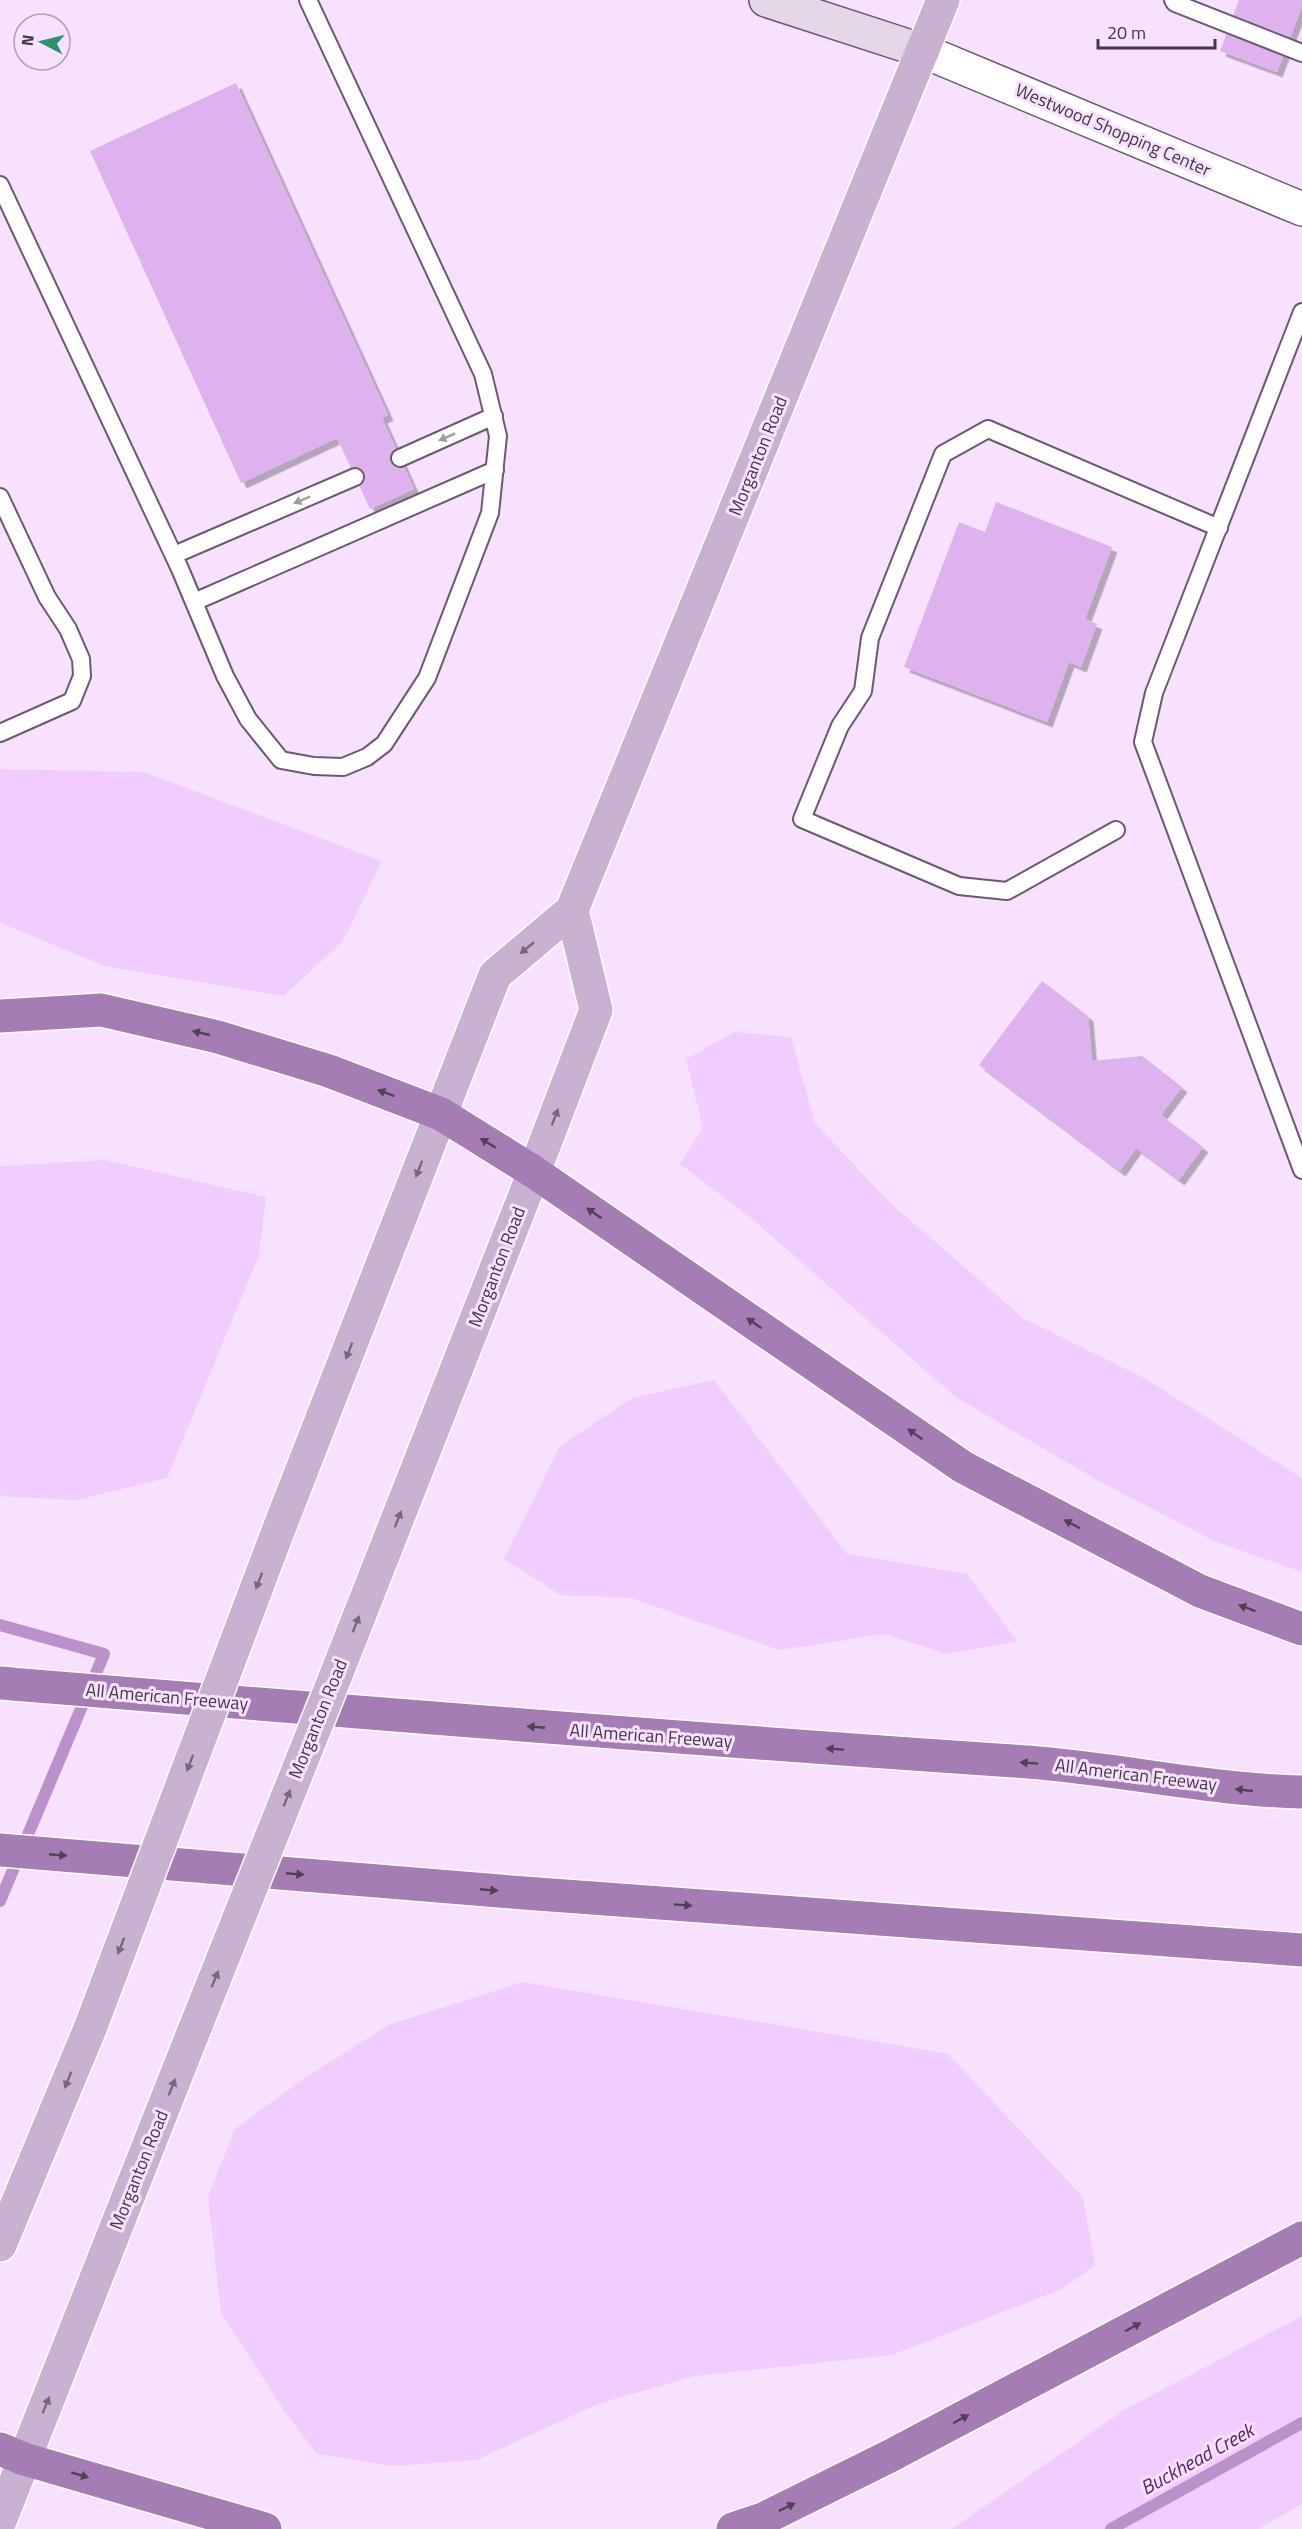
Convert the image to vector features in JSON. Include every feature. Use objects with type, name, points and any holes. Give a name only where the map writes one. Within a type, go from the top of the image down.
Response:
[{"type":"highway","points":[[0,1016],[101,1010],[218,1037],[330,1071],[441,1114],[534,1172],[963,1467],[1200,1591],[1302,1629]]},
{"type":"highway","name":"All American Freeway","points":[[0,1683],[665,1738],[1051,1764],[1250,1791],[1302,1792]]},
{"type":"highway","points":[[0,1850],[524,1893],[1302,1950]]},
{"type":"highway","points":[[733,2529],[763,2519],[891,2456],[1302,2238]]},
{"type":"highway","points":[[12,2454],[265,2529]]},
{"type":"main road","name":"Morganton Road","points":[[0,2245],[90,2026],[280,1526],[495,975],[572,910],[943,0]]},
{"type":"main road","name":"Morganton Road","points":[[0,2521],[12,2454],[193,2033],[377,1573],[596,1010],[572,910]]},
{"type":"street","points":[[766,0],[923,51]]},
{"type":"street","name":"Westwood Shopping Center","points":[[923,51],[1302,209]]},
{"type":"lane","points":[[0,185],[174,555],[225,676],[244,710],[281,760],[314,766],[343,766],[367,757],[384,744],[427,678],[490,513],[498,436],[483,374],[308,0]]},
{"type":"lane","points":[[1173,0],[1175,3],[1302,53]]},
{"type":"lane","points":[[1302,312],[1154,693],[1143,742],[1302,1170]]},
{"type":"lane","points":[[400,458],[494,417]]},
{"type":"lane","points":[[1116,830],[1007,891],[959,886],[802,819],[840,726],[863,691],[870,638],[943,454],[987,429],[1220,528]]},
{"type":"lane","points":[[194,602],[495,470]]},
{"type":"lane","points":[[174,555],[355,477]]},
{"type":"lane","points":[[0,496],[47,597],[68,629],[81,659],[82,676],[72,701],[0,734]]},
{"type":"shaded area","points":[[0,769],[144,772],[382,861],[343,941],[284,996],[105,966],[0,923]]},
{"type":"shaded area","points":[[735,1032],[791,1037],[815,1123],[888,1201],[1023,1318],[1146,1379],[1302,1478],[1302,1572],[1214,1541],[1097,1480],[957,1398],[746,1214],[680,1164],[703,1128],[686,1059]]},
{"type":"shaded area","points":[[105,1160],[266,1197],[259,1255],[167,1478],[77,1500],[0,1495],[0,1166]]},
{"type":"shaded area","points":[[714,1380],[847,1554],[967,1574],[1017,1641],[948,1654],[884,1634],[779,1650],[631,1598],[561,1595],[504,1559],[560,1446],[632,1398]]},
{"type":"shaded area","points":[[523,1982],[948,2054],[1083,2197],[1095,2265],[1062,2289],[892,2355],[695,2376],[598,2404],[476,2460],[393,2466],[317,2454],[285,2412],[221,2313],[208,2196],[235,2129],[302,2080],[388,2025]]},
{"type":"shaded area","points":[[1302,2316],[1302,2504],[1258,2529],[952,2529],[1124,2410]]},
{"type":"building","points":[[1239,0],[1302,0],[1302,6],[1277,72],[1220,51]]},
{"type":"building","points":[[236,83],[388,415],[382,418],[414,489],[370,509],[337,438],[241,483],[90,151]]},
{"type":"building","points":[[996,502],[1112,547],[1085,619],[1097,624],[1081,667],[1069,662],[1047,722],[904,667],[959,522],[985,532]]},
{"type":"building","points":[[1042,981],[1088,1016],[1092,1061],[1142,1056],[1182,1087],[1161,1115],[1203,1147],[1179,1180],[1136,1148],[1120,1171],[979,1065]]},
{"type":"waterway","points":[[0,1625],[104,1654],[0,1901]]},
{"type":"waterway","name":"Buckhead Creek","points":[[1111,2529],[1302,2423]]}]
